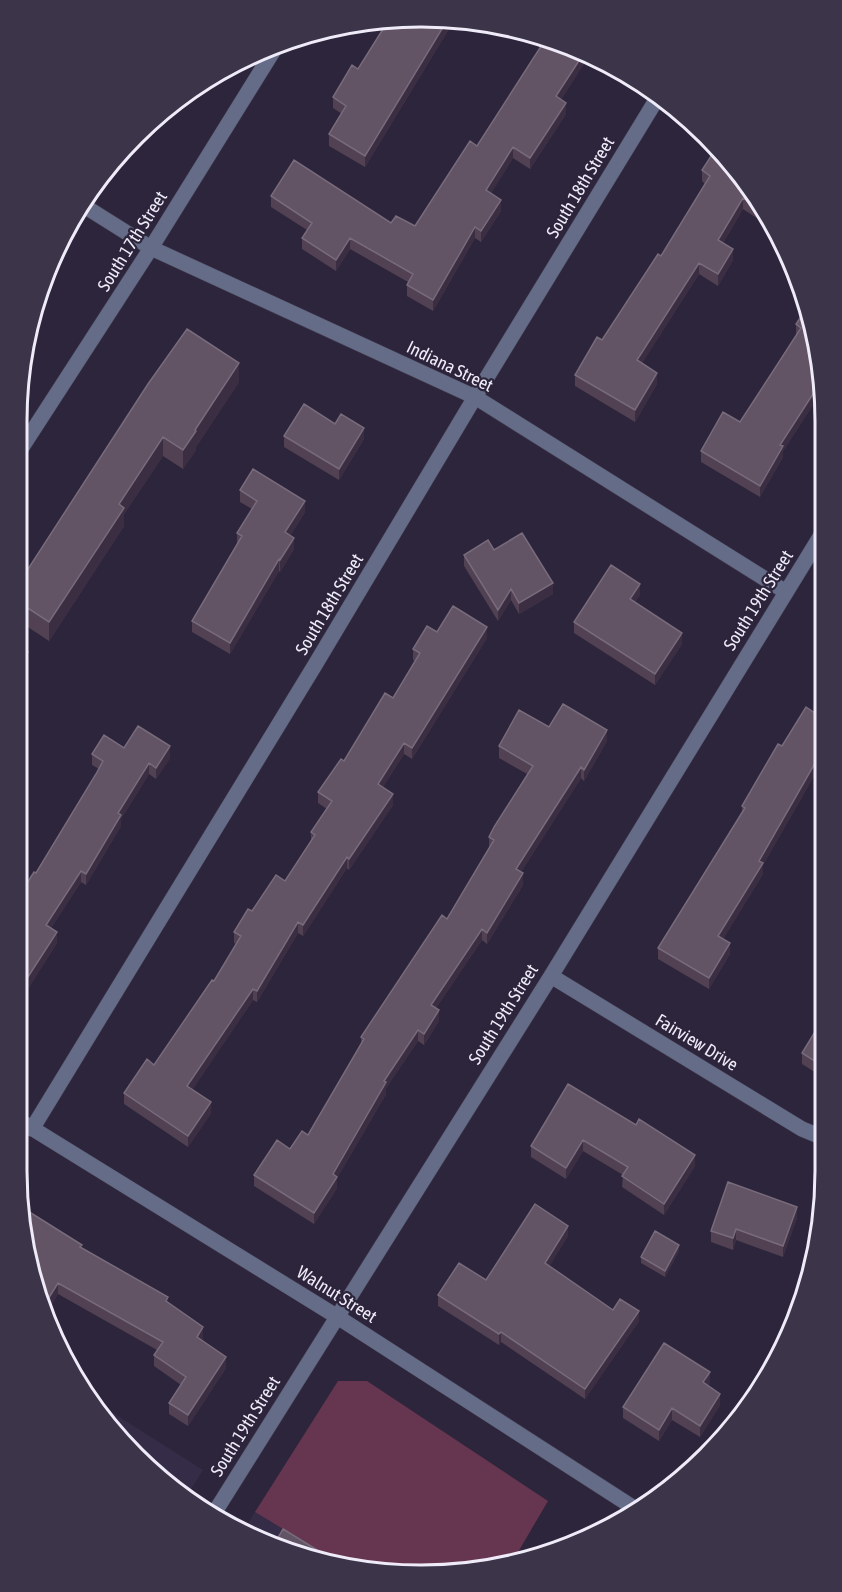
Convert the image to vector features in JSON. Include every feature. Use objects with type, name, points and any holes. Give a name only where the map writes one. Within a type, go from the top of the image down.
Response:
[{"type":"street","name":"South 17th Street","points":[[27,440],[152,248],[269,57]]},
{"type":"street","name":"South 18th Street","points":[[32,1129],[309,676],[475,397],[654,103]]},
{"type":"street","name":"Indiana Street","points":[[89,209],[152,248],[475,397],[786,592]]},
{"type":"street","name":"South 19th Street","points":[[217,1508],[550,976],[815,545]]},
{"type":"street","name":"Fairview Drive","points":[[550,976],[802,1129],[815,1134]]},
{"type":"street","name":"Walnut Street","points":[[27,1126],[336,1316],[630,1505]]},
{"type":"shaded area","points":[[338,1381],[367,1381],[548,1501],[517,1553],[472,1562],[421,1565],[370,1562],[322,1553],[255,1512]]},
{"type":"shaded area","points":[[106,1409],[203,1470],[190,1490],[142,1450]]},
{"type":"shaded area","points":[[255,1512],[322,1553],[270,1535],[248,1524]]},
{"type":"building","points":[[443,28],[365,156],[329,134],[346,106],[333,97],[352,65],[358,69],[383,29]]},
{"type":"building","points":[[541,46],[579,60],[556,96],[566,103],[530,158],[513,147],[486,190],[501,200],[481,231],[475,227],[433,300],[407,285],[413,274],[350,238],[336,260],[302,238],[312,223],[271,196],[294,160],[391,223],[396,216],[415,226],[470,141],[477,146]]},
{"type":"building","points":[[712,155],[749,202],[743,198],[718,240],[733,249],[718,274],[699,263],[637,360],[657,373],[635,410],[575,375],[597,337],[602,340],[658,254],[661,256],[710,176],[702,170]]},
{"type":"building","points":[[801,316],[812,370],[814,393],[780,445],[783,446],[760,486],[701,451],[723,412],[740,422],[801,328],[796,324]]},
{"type":"building","points":[[187,329],[239,363],[183,450],[163,437],[119,504],[124,508],[49,622],[27,608],[27,571],[148,384]]},
{"type":"building","points":[[304,404],[335,424],[341,414],[364,428],[339,469],[284,436]]},
{"type":"building","points":[[253,469],[305,501],[285,532],[294,538],[279,559],[230,643],[192,621],[242,536],[237,533],[257,501],[240,490]]},
{"type":"building","points":[[522,533],[553,583],[519,603],[511,589],[498,610],[464,555],[488,540],[494,550]]},
{"type":"building","points":[[611,565],[640,584],[630,599],[682,633],[655,674],[574,622]]},
{"type":"building","points":[[453,606],[487,627],[412,748],[404,743],[378,784],[393,794],[349,859],[347,857],[303,925],[298,922],[257,991],[253,989],[187,1086],[211,1102],[188,1136],[124,1093],[147,1059],[154,1065],[212,980],[214,981],[241,936],[234,932],[248,909],[252,911],[276,875],[285,881],[315,835],[311,832],[332,801],[318,792],[341,759],[344,761],[385,693],[393,698],[420,653],[413,649],[427,626],[437,632]]},
{"type":"building","points":[[563,704],[607,730],[584,770],[581,767],[516,869],[523,873],[487,933],[482,929],[431,1005],[439,1010],[424,1034],[418,1030],[384,1081],[386,1082],[333,1174],[337,1177],[314,1213],[254,1175],[277,1140],[290,1149],[302,1131],[308,1135],[364,1039],[361,1037],[442,915],[447,919],[494,840],[489,837],[494,827],[533,766],[499,746],[519,710],[549,727]]},
{"type":"building","points":[[806,707],[815,713],[815,763],[759,861],[763,863],[718,936],[730,943],[709,978],[658,948],[745,808],[742,806],[778,744],[782,746]]},
{"type":"building","points":[[138,726],[170,746],[156,768],[149,763],[118,813],[121,815],[86,874],[81,871],[46,925],[57,932],[27,978],[27,883],[34,872],[36,873],[103,761],[92,754],[104,735],[124,748]]},
{"type":"building","points":[[815,1032],[815,1061],[802,1053]]},
{"type":"building","points":[[568,1084],[636,1125],[639,1119],[695,1155],[664,1204],[622,1176],[628,1167],[583,1140],[566,1168],[531,1146]]},
{"type":"building","points":[[728,1182],[797,1207],[783,1246],[736,1229],[733,1238],[711,1231]]},
{"type":"building","points":[[535,1204],[568,1226],[545,1263],[613,1310],[620,1299],[639,1311],[585,1389],[501,1332],[499,1334],[438,1295],[459,1263],[486,1280]]},
{"type":"building","points":[[29,1212],[82,1245],[80,1247],[168,1297],[166,1301],[203,1327],[197,1337],[226,1357],[188,1415],[169,1403],[186,1377],[154,1355],[163,1342],[58,1283],[48,1299],[40,1273]]},
{"type":"building","points":[[655,1231],[679,1245],[665,1271],[641,1257]]},
{"type":"building","points":[[664,1343],[710,1372],[703,1382],[720,1394],[700,1426],[672,1408],[659,1430],[623,1407]]},
{"type":"building","points":[[283,1529],[321,1552],[294,1544],[278,1538]]}]
